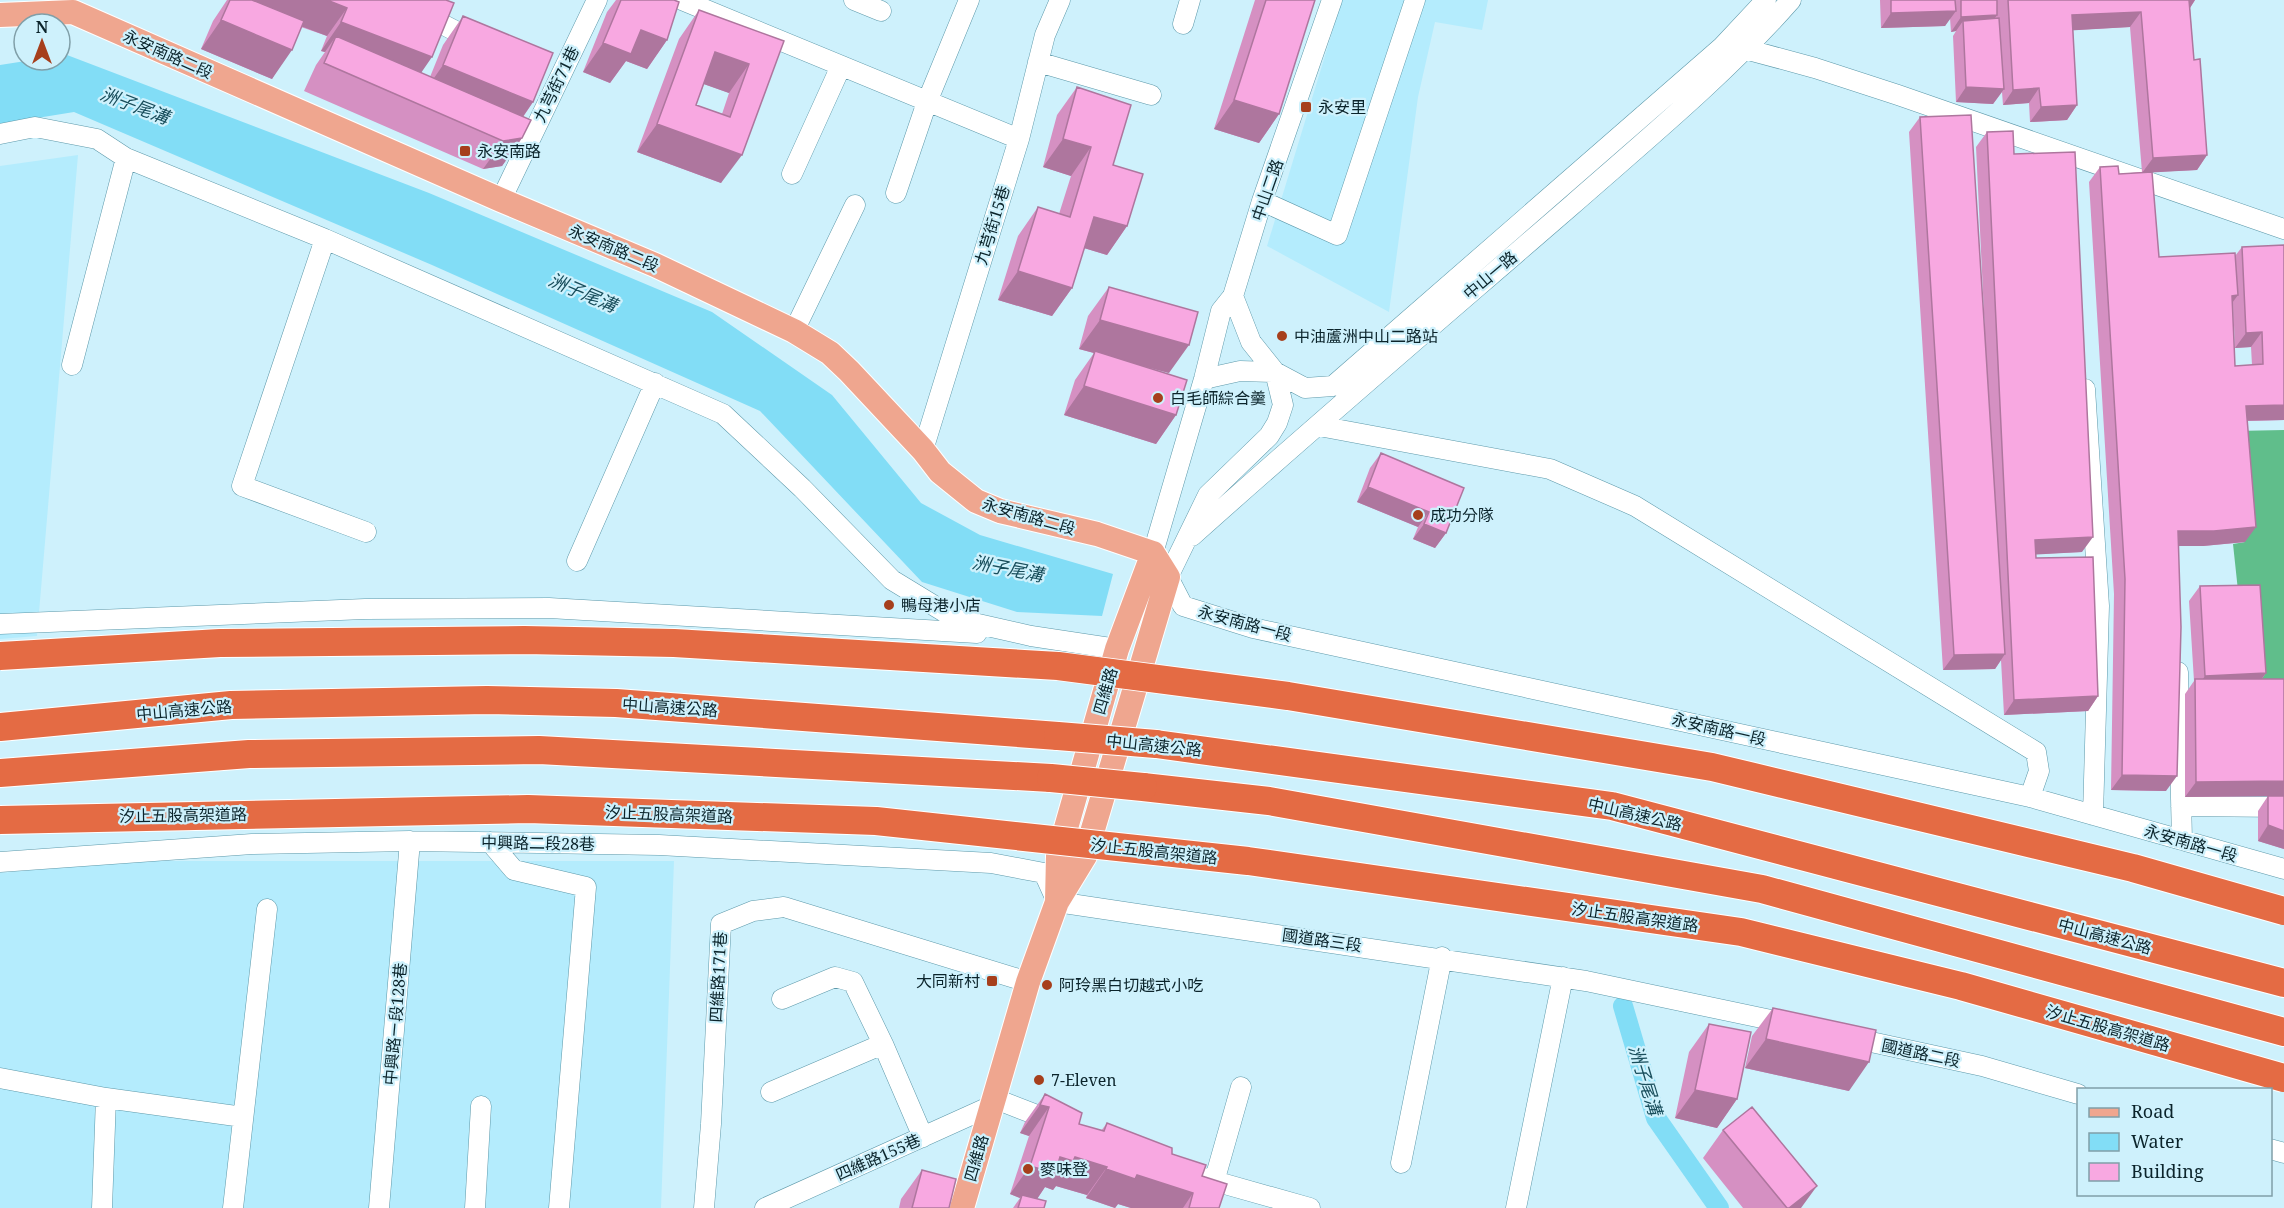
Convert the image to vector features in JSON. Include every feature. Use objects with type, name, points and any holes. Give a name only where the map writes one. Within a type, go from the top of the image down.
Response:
[{"type":"highway","points":[[0,656],[220,643],[524,640],[674,643],[1058,666],[1288,696],[1712,767],[2133,868],[2284,910]]},
{"type":"highway","name":"中山高速公路","points":[[0,727],[231,705],[487,700],[628,704],[1156,744],[1612,806],[2284,984]]},
{"type":"highway","points":[[0,773],[249,754],[539,750],[1051,778],[1269,801],[1762,889],[2284,1032]]},
{"type":"highway","name":"汐止五股高架道路","points":[[0,820],[528,808],[876,821],[1248,861],[1741,932],[1961,986],[2284,1078]]},
{"type":"main road","name":"永安南路二段","points":[[0,14],[74,12],[654,265],[794,331],[836,359],[923,450],[940,472],[976,501],[1000,511],[1096,534],[1153,553]]},
{"type":"main road","points":[[1153,553],[1168,577]]},
{"type":"main road","name":"四維路","points":[[1057,902],[1058,856],[1117,649],[1153,553]]},
{"type":"main road","name":"四維路","points":[[962,1208],[1028,982],[1057,902],[1085,856],[1168,577]]},
{"type":"street","points":[[0,14],[5,0]]},
{"type":"street","points":[[395,0],[496,52]]},
{"type":"street","name":"九芎街71巷","points":[[501,200],[597,0]]},
{"type":"street","points":[[681,0],[1019,140]]},
{"type":"street","points":[[854,0],[881,11]]},
{"type":"street","points":[[896,193],[927,102],[969,0]]},
{"type":"street","name":"九芎街15巷","points":[[923,450],[1019,140],[1045,34],[1060,0]]},
{"type":"street","points":[[1183,24],[1190,0]]},
{"type":"street","name":"中山二路","points":[[1153,553],[1204,379],[1221,311],[1233,296],[1262,201],[1332,0]]},
{"type":"street","points":[[1262,201],[1337,235],[1415,0]]},
{"type":"street","name":"中山一路","points":[[1233,296],[1251,342],[1275,372],[1305,388],[1333,386],[1722,47],[1766,0]]},
{"type":"street","name":"中山一路","points":[[1183,544],[1319,426],[1393,358],[1673,116],[1745,49],[1791,0]]},
{"type":"street","points":[[1745,49],[1898,94],[2284,229]]},
{"type":"street","points":[[1038,62],[1151,95]]},
{"type":"street","points":[[792,174],[841,66]]},
{"type":"street","points":[[536,72],[556,82]]},
{"type":"street","points":[[0,134],[35,128],[97,140],[126,158],[325,238],[723,414],[802,488],[892,580],[956,619],[1031,636],[1117,649]]},
{"type":"street","points":[[2071,155],[2073,179]]},
{"type":"street","points":[[72,365],[126,158]]},
{"type":"street","points":[[794,331],[855,205]]},
{"type":"street","points":[[325,238],[242,486],[366,532]]},
{"type":"street","points":[[2084,369],[2099,606],[2093,815]]},
{"type":"street","points":[[1204,379],[1240,371],[1275,372]]},
{"type":"street","name":"中山一路","points":[[1168,577],[1208,495],[1269,436],[1277,423],[1283,405],[1275,372]]},
{"type":"street","points":[[577,561],[655,383]]},
{"type":"street","points":[[1319,426],[1550,469],[1635,506],[2036,752],[2039,771],[2030,796]]},
{"type":"street","name":"永安南路一段","points":[[1168,577],[1183,606],[1254,628],[2030,796],[2284,869]]},
{"type":"street","points":[[0,624],[365,609],[549,608],[1031,636]]},
{"type":"street","points":[[2178,655],[2182,840]]},
{"type":"street","points":[[2181,806],[2284,807]]},
{"type":"street","name":"中興路二段28巷","points":[[0,862],[252,844],[410,841],[659,844],[991,863],[1044,873],[1057,902]]},
{"type":"street","name":"中興路ㄧ段128巷","points":[[379,1208],[410,841]]},
{"type":"street","points":[[490,842],[514,870],[586,887],[559,1208]]},
{"type":"street","name":"國道路三段","points":[[1057,902],[1442,957],[1587,981],[1808,1028]]},
{"type":"street","name":"四維路171巷","points":[[704,1208],[711,1124],[721,924],[753,911],[784,907],[1028,982]]},
{"type":"street","points":[[233,1208],[267,909]]},
{"type":"street","points":[[1401,1163],[1442,957]]},
{"type":"street","points":[[782,999],[835,977],[853,982],[883,1044],[923,1137]]},
{"type":"street","points":[[1516,1208],[1563,977]]},
{"type":"street","name":"國道路二段","points":[[1831,1033],[1982,1065],[2077,1093]]},
{"type":"street","points":[[771,1092],[883,1044]]},
{"type":"street","points":[[0,1078],[106,1098],[243,1117]]},
{"type":"street","points":[[1214,1182],[1241,1087]]},
{"type":"street","points":[[102,1208],[106,1098]]},
{"type":"street","points":[[992,1102],[1070,1128]]},
{"type":"street","name":"四維路155巷","points":[[765,1208],[923,1137],[992,1102]]},
{"type":"street","points":[[475,1208],[481,1106]]},
{"type":"street","points":[[1181,1170],[1271,1202],[1310,1208]]},
{"type":"shaded area","points":[[1342,0],[1488,0],[1482,30],[1435,22],[1418,97],[1389,312],[1267,246]]},
{"type":"shaded area","points":[[78,155],[37,636],[0,639],[0,166]]},
{"type":"shaded area","points":[[136,861],[674,861],[661,1208],[0,1208],[0,873]]},
{"type":"green space","points":[[2284,430],[2284,694],[2256,694],[2239,600],[2233,544],[2245,542],[2236,431]]},
{"type":"water","points":[[72,57],[429,193],[712,312],[832,395],[921,503],[980,535],[1113,574],[1102,616],[1017,612],[922,582],[760,411],[432,265],[74,112],[0,124],[0,65],[12,63],[12,72],[72,72]]},
{"type":"building","points":[[230,0],[252,0],[304,21],[292,50],[221,20]]},
{"type":"building","points":[[327,0],[446,0],[454,3],[432,57],[341,22],[347,8]]},
{"type":"building","points":[[621,0],[674,0],[679,2],[667,40],[641,30],[631,54],[603,43]]},
{"type":"building","points":[[1266,0],[1315,0],[1279,114],[1234,100]]},
{"type":"building","points":[[1891,0],[1955,0],[1956,11],[1891,13]]},
{"type":"building","points":[[1961,0],[1997,0],[1997,15],[1961,17]]},
{"type":"building","points":[[2008,0],[2189,0],[2194,60],[2200,59],[2207,155],[2153,158],[2141,12],[2072,15],[2077,105],[2041,107],[2039,88],[2013,90]]},
{"type":"building","points":[[699,10],[784,41],[742,155],[657,124]],"holes":[[[715,52],[749,64],[730,117],[696,105]]]},
{"type":"building","points":[[463,16],[553,53],[533,102],[443,65]]},
{"type":"building","points":[[1999,18],[2004,89],[1966,87],[1963,21]]},
{"type":"building","points":[[336,36],[531,120],[522,138],[503,141],[324,63]]},
{"type":"building","points":[[1077,87],[1131,105],[1113,165],[1143,174],[1127,226],[1094,217],[1072,288],[1018,271],[1038,207],[1070,217],[1091,147],[1063,139]]},
{"type":"building","points":[[1971,115],[2005,654],[1954,655],[1920,117]]},
{"type":"building","points":[[2013,131],[2014,154],[2075,152],[2093,537],[2035,540],[2036,558],[2093,557],[2098,696],[2014,700],[1987,132]]},
{"type":"building","points":[[2118,166],[2119,174],[2152,172],[2159,257],[2235,253],[2238,295],[2232,296],[2235,366],[2263,364],[2262,332],[2246,333],[2242,247],[2284,245],[2284,405],[2246,406],[2256,527],[2214,531],[2178,531],[2181,627],[2177,776],[2122,775],[2125,579],[2100,167]]},
{"type":"building","points":[[1109,287],[1198,312],[1189,345],[1100,320]]},
{"type":"building","points":[[1095,351],[1187,380],[1176,415],[1084,386]]},
{"type":"building","points":[[1381,453],[1464,488],[1446,533],[1424,524],[1429,512],[1368,487]]},
{"type":"building","points":[[2260,585],[2266,673],[2205,676],[2200,586]]},
{"type":"building","points":[[2195,679],[2284,679],[2284,781],[2196,782]]},
{"type":"building","points":[[2268,796],[2284,796],[2284,831],[2268,825]]},
{"type":"building","points":[[1773,1008],[1876,1030],[1869,1062],[1766,1039]]},
{"type":"building","points":[[1709,1024],[1751,1032],[1737,1099],[1695,1090]]},
{"type":"building","points":[[1045,1094],[1082,1113],[1079,1124],[1104,1131],[1107,1123],[1172,1148],[1172,1154],[1206,1165],[1202,1176],[1227,1184],[1219,1208],[1189,1208],[1193,1193],[1137,1175],[1135,1179],[1075,1157],[1073,1161],[1060,1157],[1055,1173],[1030,1166],[1049,1107],[1040,1105]]},
{"type":"building","points":[[1752,1107],[1817,1186],[1789,1208],[1723,1130]]},
{"type":"building","points":[[922,1170],[956,1179],[949,1208],[912,1208]]},
{"type":"building","points":[[1022,1195],[1046,1201],[1044,1208],[1018,1208]]},
{"type":"waterway","name":"洲子尾溝","points":[[1623,1006],[1656,1118],[1719,1208]]},
{"type":"place","name":"永安里","points":[[1306,107]]},
{"type":"place","name":"永安南路","points":[[465,151]]},
{"type":"place","name":"中油蘆洲中山二路站","points":[[1282,336]]},
{"type":"place","name":"白毛師綜合羹","points":[[1158,398]]},
{"type":"place","name":"成功分隊","points":[[1418,515]]},
{"type":"place","name":"鴨母港小店","points":[[889,605]]},
{"type":"place","name":"大同新村","points":[[992,981]]},
{"type":"place","name":"阿玲黑白切越式小吃","points":[[1047,985]]},
{"type":"place","name":"7-Eleven","points":[[1039,1080]]},
{"type":"place","name":"麥味登","points":[[1028,1169]]}]
